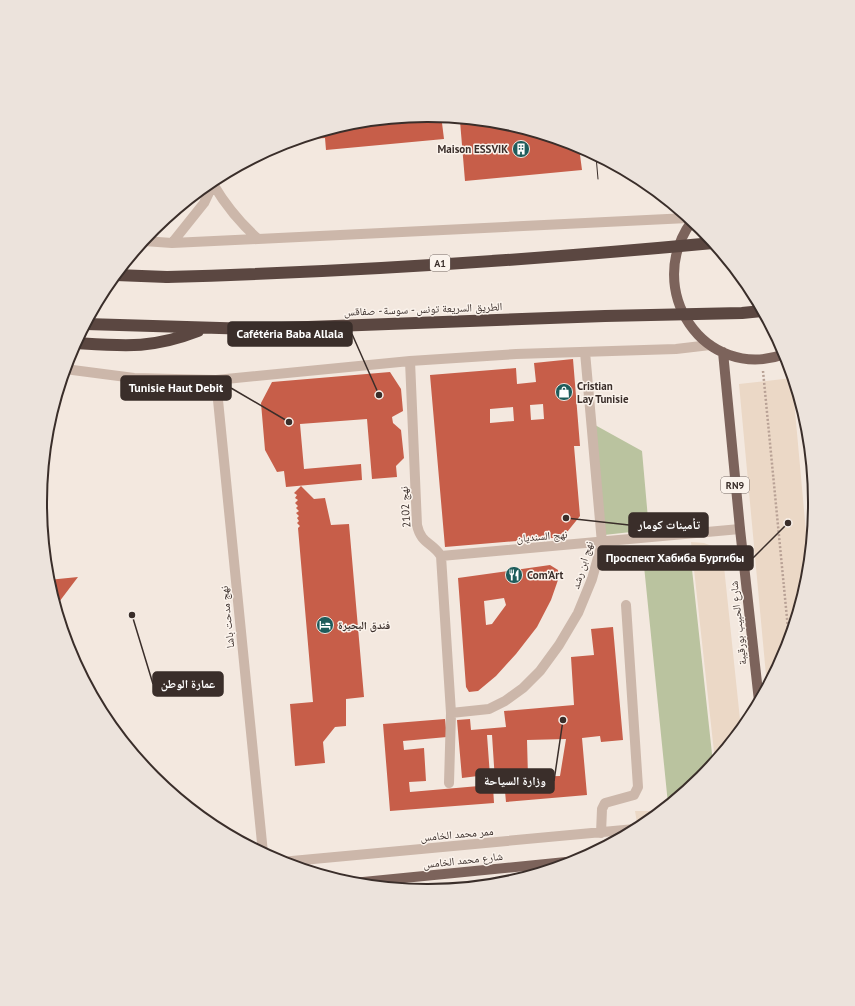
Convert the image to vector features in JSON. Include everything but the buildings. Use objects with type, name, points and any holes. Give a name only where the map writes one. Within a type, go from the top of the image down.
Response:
[{"type":"highway","name":"A1","points":[[123,275],[167,277],[243,275],[587,255],[706,244]]},
{"type":"highway","name":"الطريق السريعة تونس - سوسة - صفاقس","points":[[92,324],[253,329],[756,312]]},
{"type":"highway","points":[[82,343],[118,346],[147,345],[174,340],[204,328]]},
{"type":"main road","points":[[689,226],[679,242],[675,256],[674,285],[682,312],[699,336],[710,345],[723,352],[735,356],[762,359],[778,355]]},
{"type":"main road","name":"شارع الحبيب بورقيبة","points":[[723,352],[740,529],[758,691]]},
{"type":"main road","name":"شارع محمد الخامس","points":[[380,880],[548,864]]},
{"type":"street","points":[[216,187],[233,215],[258,239]]},
{"type":"street","points":[[172,242],[197,214],[208,193]]},
{"type":"street","points":[[151,241],[258,239],[680,218]]},
{"type":"street","points":[[71,370],[134,378],[216,380],[410,361],[676,349],[710,345]]},
{"type":"street","name":"نهج ابن رشد","points":[[451,713],[489,709],[505,701],[523,688],[540,671],[578,613],[592,579],[602,543],[585,352]]},
{"type":"street","name":"نهج 2102","points":[[410,361],[417,525],[422,540],[438,551],[441,556]]},
{"type":"street","name":"نهج مدحت باشا","points":[[216,380],[262,846]]},
{"type":"street","name":"نهج السنديان","points":[[441,556],[602,543],[740,529]]},
{"type":"street","points":[[441,556],[451,713],[449,783]]},
{"type":"street","points":[[602,833],[602,809],[605,803],[634,795],[638,787],[626,605]]},
{"type":"street","name":"ممر محمد الخامس","points":[[298,860],[622,831]]},
{"type":"path","points":[[762,359],[788,626]]},
{"type":"green space","points":[[595,425],[642,451],[649,530],[604,535]]},
{"type":"green space","points":[[690,551],[712,756],[697,772],[667,798],[643,556]]},
{"type":"shaded area","points":[[787,379],[794,402],[806,536],[805,553],[801,577],[788,625],[766,676],[739,384]]},
{"type":"shaded area","points":[[691,542],[704,543],[712,546],[720,551],[723,557],[740,720],[714,754]]},
{"type":"shaded area","points":[[635,811],[650,811],[639,819],[637,821]]},
{"type":"tram line","points":[[597,162],[598,179]]},
{"type":"place","name":"Maison ESSVIK","points":[[521,149]]},
{"type":"place","name":"Cristian Lay Tunisie","points":[[564,392]]},
{"type":"place","name":"Cafétéria Baba Allala","points":[[379,395]]},
{"type":"place","name":"Tunisie Haut Debit","points":[[289,422]]},
{"type":"place","name":"تأمينات كومار","points":[[566,518]]},
{"type":"place","name":"Проспект Хабиба Бургибы","points":[[788,523]]},
{"type":"place","name":"Com’Art","points":[[514,575]]},
{"type":"place","name":"عمارة الوطن","points":[[132,615]]},
{"type":"place","name":"فندق البحيرة","points":[[325,625]]},
{"type":"place","name":"وزارة السياحة","points":[[563,720]]}]
